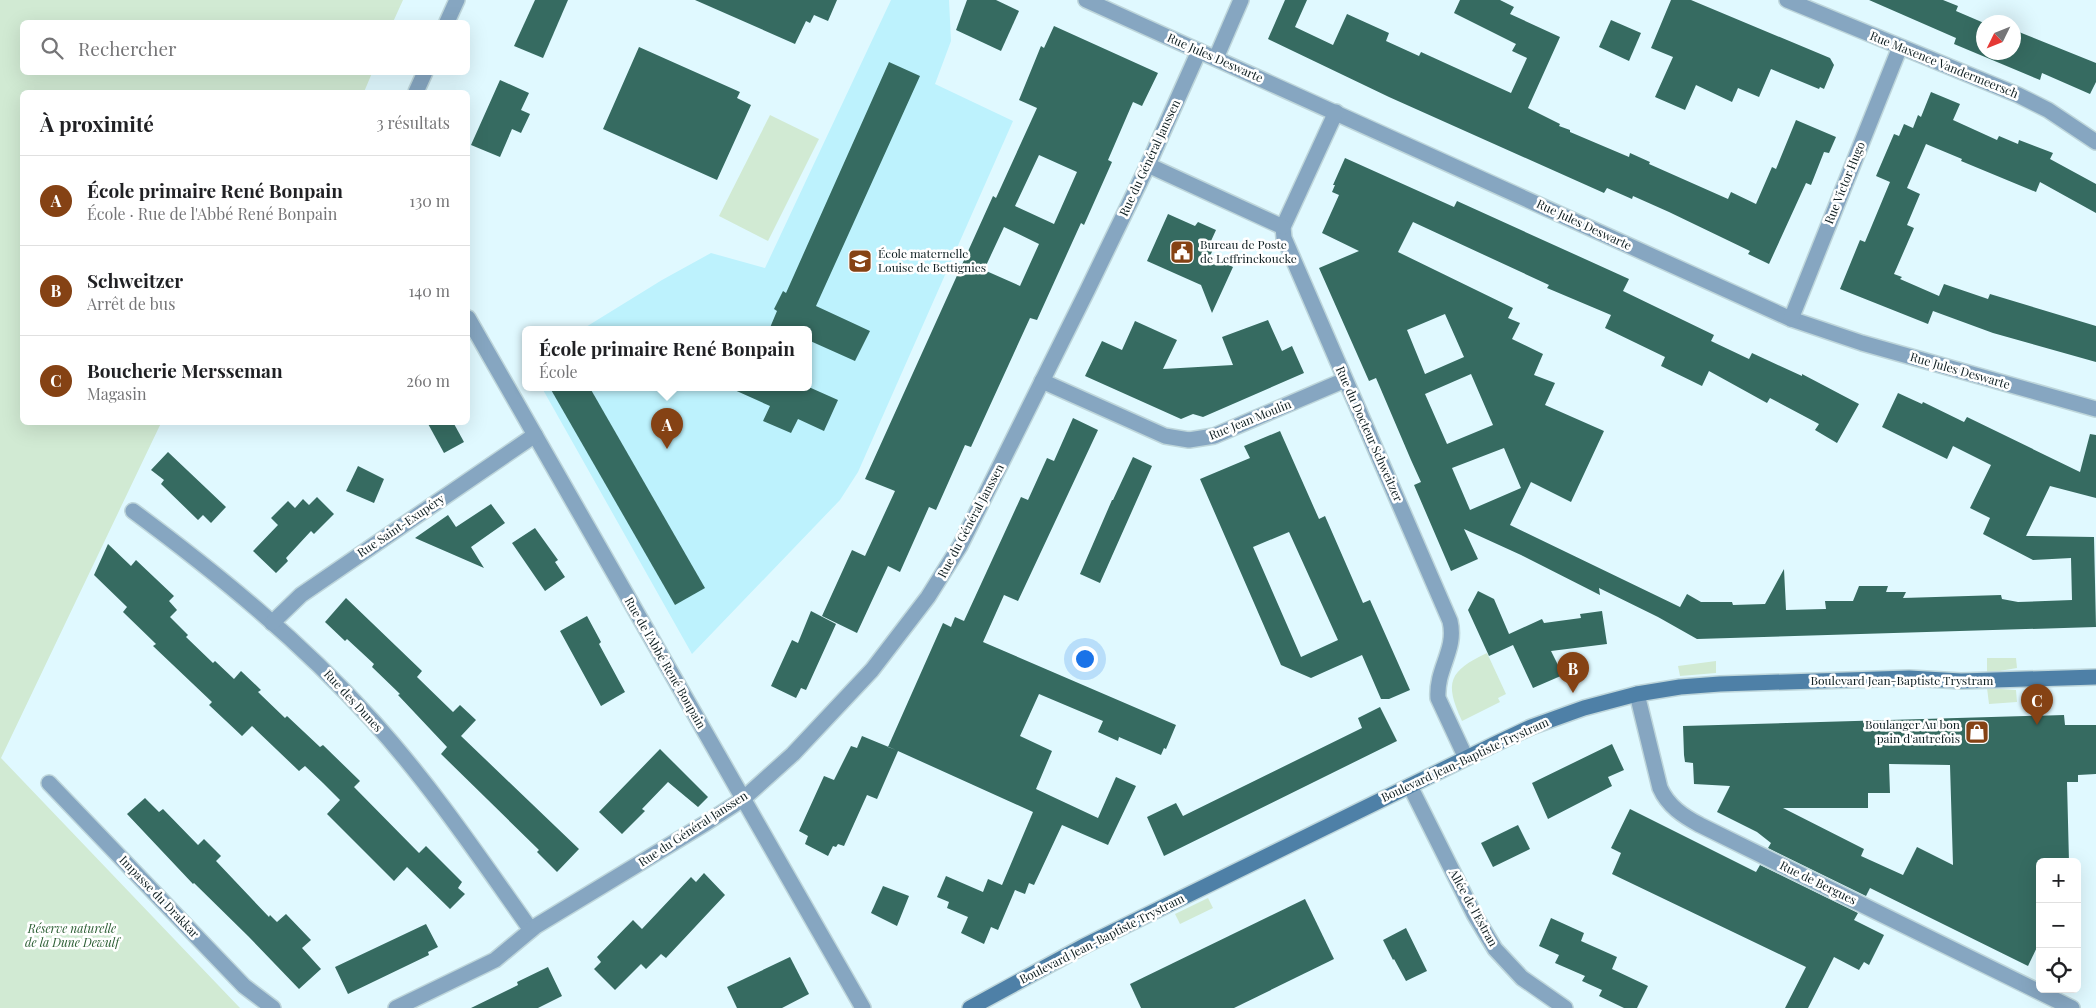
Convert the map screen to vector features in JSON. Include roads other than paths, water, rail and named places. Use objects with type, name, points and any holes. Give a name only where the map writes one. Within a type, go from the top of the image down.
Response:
[{"type":"street","points":[[448,20],[457,0]]},
{"type":"street","name":"Rue Jules Deswarte","points":[[1086,0],[1791,319],[1862,343],[2096,410]]},
{"type":"street","points":[[1216,58],[1241,0]]},
{"type":"street","name":"Rue Maxence Vandermeersch","points":[[1787,0],[2018,95],[2048,110],[2096,142]]},
{"type":"street","name":"Rue Victor Hugo","points":[[1791,319],[1900,48]]},
{"type":"street","name":"Rue du Général Janssen","points":[[531,930],[706,823],[743,798],[828,719],[872,670],[912,620],[938,583],[960,546],[1148,165],[1199,51]]},
{"type":"street","points":[[417,90],[424,75]]},
{"type":"street","points":[[1148,165],[1283,227],[1336,112]]},
{"type":"street","name":"Rue du Docteur Schweitzer","points":[[1283,227],[1286,242],[1450,621],[1452,640],[1440,677],[1438,698],[1466,758]]},
{"type":"street","name":"Rue de l'Abbé René Bonpain","points":[[470,321],[863,1008]]},
{"type":"street","name":"Rue Jean Moulin","points":[[1042,381],[1158,433],[1173,439],[1189,440],[1214,436],[1345,380]]},
{"type":"street","name":"Rue Saint-Exupéry","points":[[272,623],[301,595],[535,435]]},
{"type":"street","name":"Rue des Dunes","points":[[133,511],[199,561],[272,623],[363,710],[413,767],[452,817],[531,930]]},
{"type":"street","name":"Boulevard Jean-Baptiste Trystram","points":[[970,1008],[988,1004],[1084,946],[1466,758],[1531,727],[1566,714],[1637,694],[1720,684],[1909,678],[1961,681],[2096,677]]},
{"type":"street","name":"Rue de Bergues","points":[[1637,694],[1660,788],[1667,800],[1682,814],[1700,825],[2072,1008]]},
{"type":"street","name":"Impasse du Drakkar","points":[[49,782],[244,986],[273,1008]]},
{"type":"street","name":"Allée de l'Estran","points":[[1410,786],[1474,914],[1495,949],[1522,978],[1565,1008]]},
{"type":"street","points":[[396,1008],[495,960],[531,930]]},
{"type":"place","name":"Bureau de Poste de Leffrinckoucke","points":[[1182,252]]},
{"type":"place","name":"École maternelle Louise de Bettignies","points":[[860,261]]},
{"type":"place","name":"École primaire René Bonpain","points":[[667,449]]},
{"type":"place","name":"Schweitzer","points":[[1573,693]]},
{"type":"place","name":"Boucherie Mersseman","points":[[2037,725]]},
{"type":"place","name":"Boulanger Au bon pain d'autrefois","points":[[1977,732]]},
{"type":"park label","name":"Réserve naturelle de la Dune Dewulf","points":[[72,936]]}]
